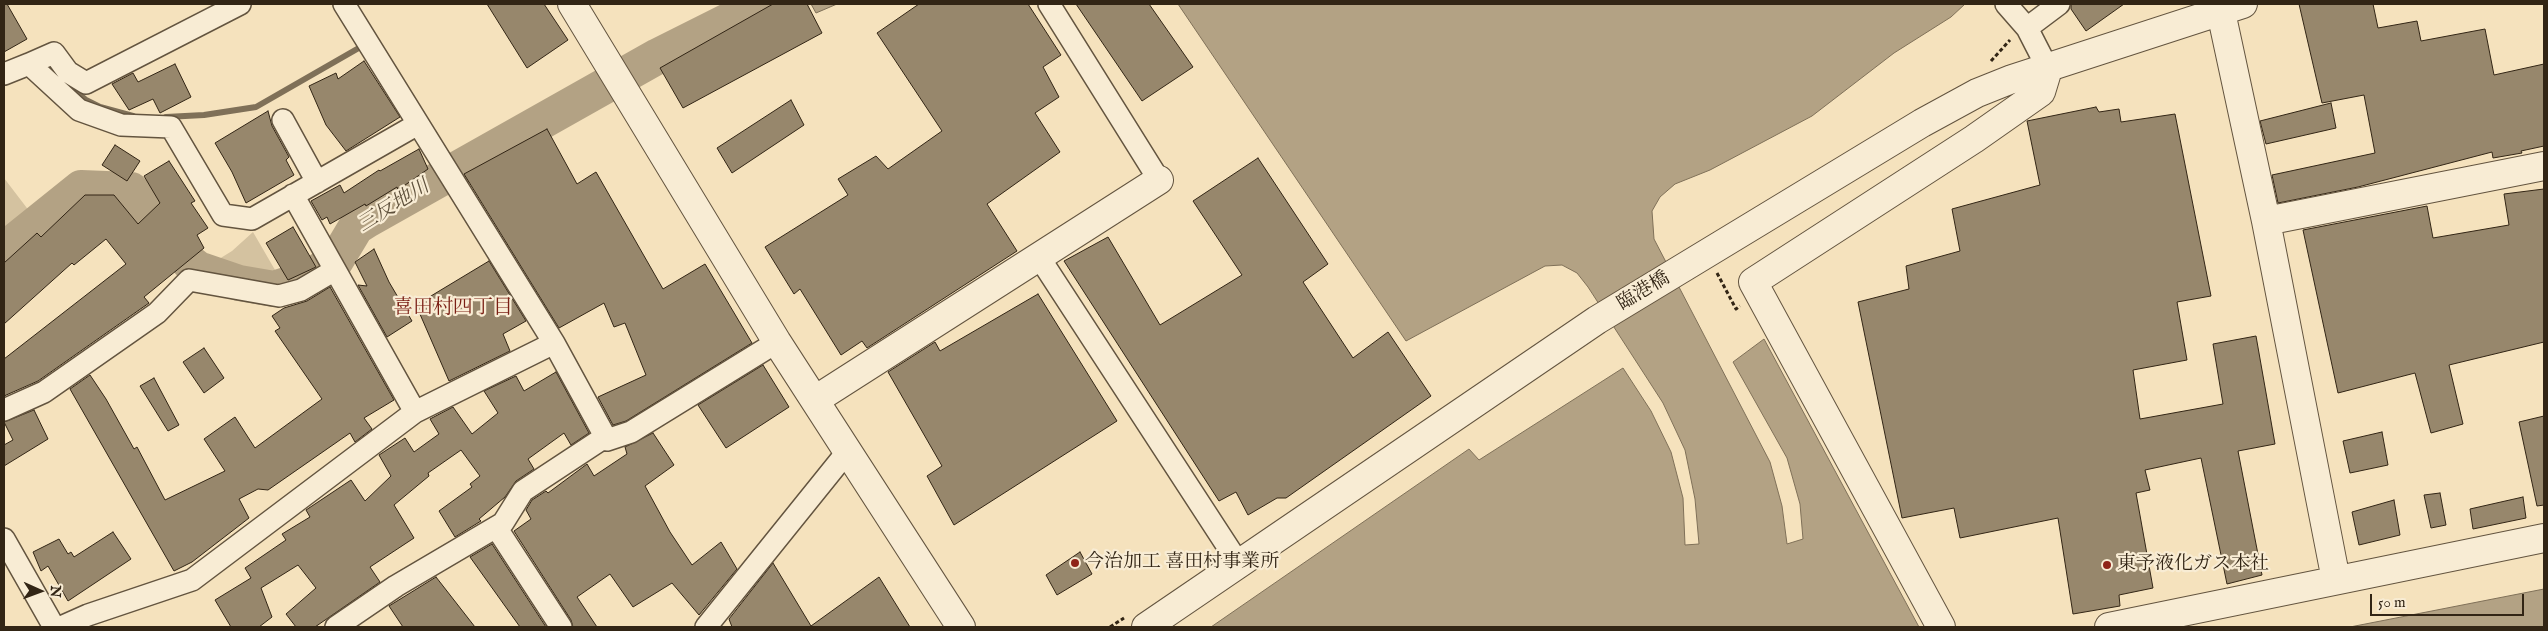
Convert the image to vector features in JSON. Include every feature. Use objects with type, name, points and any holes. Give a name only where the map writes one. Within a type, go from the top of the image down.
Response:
[{"type":"street","points":[[4,74],[54,53],[68,72],[86,83],[240,4]]},
{"type":"street","points":[[344,4],[554,343],[607,440],[631,432],[777,342]]},
{"type":"street","points":[[572,4],[777,342],[846,452],[961,627]]},
{"type":"street","points":[[815,400],[1159,180],[1049,4]]},
{"type":"street","points":[[1941,627],[1753,282],[1974,139],[2041,92],[2048,69],[2027,28],[2006,4]]},
{"type":"street","points":[[2027,28],[2059,4]]},
{"type":"street","points":[[2227,7],[2266,221],[2336,580]]},
{"type":"street","name":"臨港橋","points":[[1146,627],[1597,320],[1938,115],[1977,93],[2227,7]]},
{"type":"street","points":[[29,64],[79,110],[121,125],[171,128],[223,215],[252,219],[418,124]]},
{"type":"street","points":[[283,120],[317,182]]},
{"type":"street","points":[[2266,221],[2544,166]]},
{"type":"street","points":[[293,196],[415,412]]},
{"type":"street","points":[[1039,257],[1239,564]]},
{"type":"street","points":[[4,410],[44,392],[157,312],[189,280],[279,296],[301,290],[335,270]]},
{"type":"street","points":[[61,627],[93,621],[192,580],[415,412],[554,343]]},
{"type":"street","points":[[336,627],[396,586],[503,523],[523,491],[605,437]]},
{"type":"street","points":[[706,627],[846,452]]},
{"type":"street","points":[[496,527],[562,627]]},
{"type":"street","points":[[2109,627],[2544,538]]},
{"type":"street","points":[[4,539],[54,627]]},
{"type":"shaded area","points":[[811,4],[837,4],[816,13]]},
{"type":"shaded area","points":[[1178,4],[1965,4],[1951,17],[1894,53],[1812,116],[1710,170],[1675,184],[1660,197],[1652,211],[1654,239],[1770,462],[1782,506],[1787,544],[1803,539],[1800,504],[1787,458],[1733,362],[1764,339],[1919,627],[1211,627],[1469,449],[1479,460],[1623,368],[1651,411],[1671,452],[1683,498],[1685,545],[1699,544],[1695,499],[1685,450],[1663,403],[1577,273],[1562,265],[1545,266],[1406,341]]},
{"type":"shaded area","points":[[4,178],[33,216],[4,244]]},
{"type":"shaded area","points":[[77,185],[82,192],[4,256],[4,246]]},
{"type":"shaded area","points":[[253,232],[282,282],[274,286],[219,272],[211,264],[232,251]]},
{"type":"shaded area","points":[[2544,589],[2544,627],[2350,627]]},
{"type":"building","points":[[4,4],[7,4],[27,39],[4,52]]},
{"type":"building","points":[[487,4],[544,4],[568,40],[527,68]]},
{"type":"building","points":[[773,4],[807,4],[822,33],[683,108],[660,68]]},
{"type":"building","points":[[919,4],[1028,4],[1061,55],[1043,67],[1059,97],[1035,113],[1060,152],[987,204],[1017,251],[867,348],[862,341],[841,355],[800,289],[794,294],[765,247],[848,195],[838,179],[876,156],[888,169],[942,131],[877,33]]},
{"type":"building","points":[[1076,4],[1149,4],[1193,67],[1142,101]]},
{"type":"building","points":[[2071,4],[2124,4],[2086,31],[2071,9]]},
{"type":"building","points":[[2299,4],[2373,4],[2378,28],[2417,21],[2421,41],[2485,29],[2494,75],[2544,64],[2544,146],[2521,151],[2522,153],[2493,158],[2492,152],[2358,187],[2278,203],[2272,175],[2375,153],[2364,95],[2322,103]]},
{"type":"building","points":[[364,61],[400,117],[346,151],[326,125],[309,86],[336,73],[338,79]]},
{"type":"building","points":[[175,64],[191,97],[160,113],[153,99],[129,110],[112,84],[133,73],[138,82]]},
{"type":"building","points":[[791,100],[804,125],[732,173],[717,148]]},
{"type":"building","points":[[2331,103],[2336,128],[2266,144],[2260,121]]},
{"type":"building","points":[[2096,107],[2099,112],[2119,109],[2121,122],[2175,114],[2211,296],[2177,302],[2187,360],[2133,370],[2140,419],[2223,404],[2213,344],[2256,336],[2275,444],[2238,451],[2262,575],[2227,584],[2201,458],[2145,470],[2150,490],[2136,493],[2153,588],[2119,595],[2120,606],[2073,614],[2058,518],[1960,538],[1954,508],[1902,518],[1858,302],[1909,289],[1906,266],[1960,251],[1952,209],[2040,185],[2027,121]]},
{"type":"building","points":[[268,111],[272,126],[289,157],[286,160],[294,175],[246,203],[232,172],[215,143]]},
{"type":"building","points":[[547,129],[577,184],[596,172],[663,289],[705,264],[752,343],[626,421],[613,425],[598,397],[646,375],[625,323],[614,327],[604,303],[559,328],[464,174]]},
{"type":"building","points":[[115,145],[140,161],[127,181],[102,165]]},
{"type":"building","points":[[419,149],[428,169],[398,190],[397,187],[366,206],[365,204],[330,224],[327,217],[322,220],[311,201],[340,185],[344,193],[379,170]]},
{"type":"building","points":[[1258,158],[1328,264],[1303,282],[1353,358],[1388,332],[1431,396],[1286,498],[1277,498],[1248,515],[1236,492],[1219,501],[1064,261],[1108,237],[1160,325],[1242,275],[1193,201]]},
{"type":"building","points":[[169,161],[195,201],[191,203],[208,228],[197,235],[204,248],[144,297],[149,303],[38,381],[4,396],[4,359],[126,264],[106,239],[74,265],[72,263],[4,324],[4,263],[37,233],[41,237],[85,195],[114,195],[138,224],[160,203],[144,176]]},
{"type":"building","points":[[2544,189],[2544,342],[2449,365],[2463,424],[2431,433],[2415,373],[2338,393],[2303,230],[2427,206],[2433,238],[2509,225],[2504,194]]},
{"type":"building","points":[[293,227],[316,267],[288,280],[266,243]]},
{"type":"building","points":[[374,249],[389,282],[412,321],[387,337],[358,285],[367,286],[355,262]]},
{"type":"building","points":[[489,261],[526,321],[503,334],[510,351],[449,381],[416,305]]},
{"type":"building","points":[[330,287],[394,400],[364,418],[372,429],[355,442],[350,433],[268,490],[258,489],[239,499],[249,518],[192,562],[174,571],[70,389],[90,375],[134,449],[137,447],[165,500],[225,471],[204,439],[235,417],[255,448],[322,399],[275,331],[280,328],[272,316],[284,308],[307,301]]},
{"type":"building","points":[[1038,294],[1117,421],[954,525],[927,476],[942,466],[888,372],[935,342],[940,351]]},
{"type":"building","points":[[204,348],[224,378],[204,393],[183,362]]},
{"type":"building","points":[[763,365],[789,407],[726,448],[698,405]]},
{"type":"building","points":[[556,372],[589,433],[571,445],[564,433],[528,459],[534,469],[516,481],[505,497],[479,519],[481,521],[455,537],[439,511],[472,487],[470,484],[480,476],[461,450],[428,473],[429,476],[394,505],[414,538],[370,567],[380,582],[315,627],[296,627],[286,614],[316,588],[298,565],[261,588],[272,617],[259,627],[231,627],[215,600],[251,578],[245,568],[286,540],[282,534],[310,517],[306,510],[351,480],[365,501],[391,476],[379,455],[405,438],[414,452],[439,434],[430,419],[453,407],[472,434],[498,413],[484,391],[516,376],[524,391]]},
{"type":"building","points":[[154,378],[179,425],[168,431],[140,386]]},
{"type":"building","points":[[34,410],[48,439],[4,466],[4,445],[13,440],[4,422]]},
{"type":"building","points":[[2544,416],[2544,505],[2537,506],[2519,422]]},
{"type":"building","points":[[2382,432],[2388,465],[2350,473],[2343,441]]},
{"type":"building","points":[[653,433],[674,465],[645,486],[670,532],[692,565],[721,542],[737,569],[699,615],[672,583],[633,607],[610,574],[577,597],[597,627],[573,627],[571,620],[514,531],[531,519],[526,510],[532,500],[546,491],[548,493],[587,464],[594,476],[627,454],[625,447]]},
{"type":"building","points":[[2440,493],[2446,525],[2431,528],[2424,495]]},
{"type":"building","points":[[2523,497],[2526,518],[2473,529],[2470,509]]},
{"type":"building","points":[[2394,500],[2400,535],[2359,545],[2352,512]]},
{"type":"building","points":[[113,532],[131,559],[68,601],[48,566],[41,571],[33,552],[59,539],[68,554],[71,552],[74,557]]},
{"type":"building","points":[[492,544],[546,627],[520,627],[470,557]]},
{"type":"building","name":"今治加工 喜田村事業所","points":[[1080,552],[1092,574],[1057,595],[1046,575]]},
{"type":"building","points":[[773,563],[811,626],[879,577],[910,627],[732,627],[729,619]]},
{"type":"building","points":[[436,577],[475,627],[403,627],[389,606]]},
{"type":"waterway","name":"三反地川","points":[[4,250],[81,188],[131,190],[189,262],[198,269],[239,283],[274,289],[302,280],[335,262],[356,227],[367,220],[658,56],[762,4]]},
{"type":"waterway","points":[[166,117],[204,115],[256,107],[364,45]]},
{"type":"waterway","points":[[50,67],[86,100],[100,107],[133,116]]},
{"type":"place","name":"今治加工 喜田村事業所","points":[[1075,563]]},
{"type":"place","name":"東予液化ガス本社","points":[[2107,565]]},
{"type":"district","name":"喜田村四丁目","points":[[453,309]]}]
